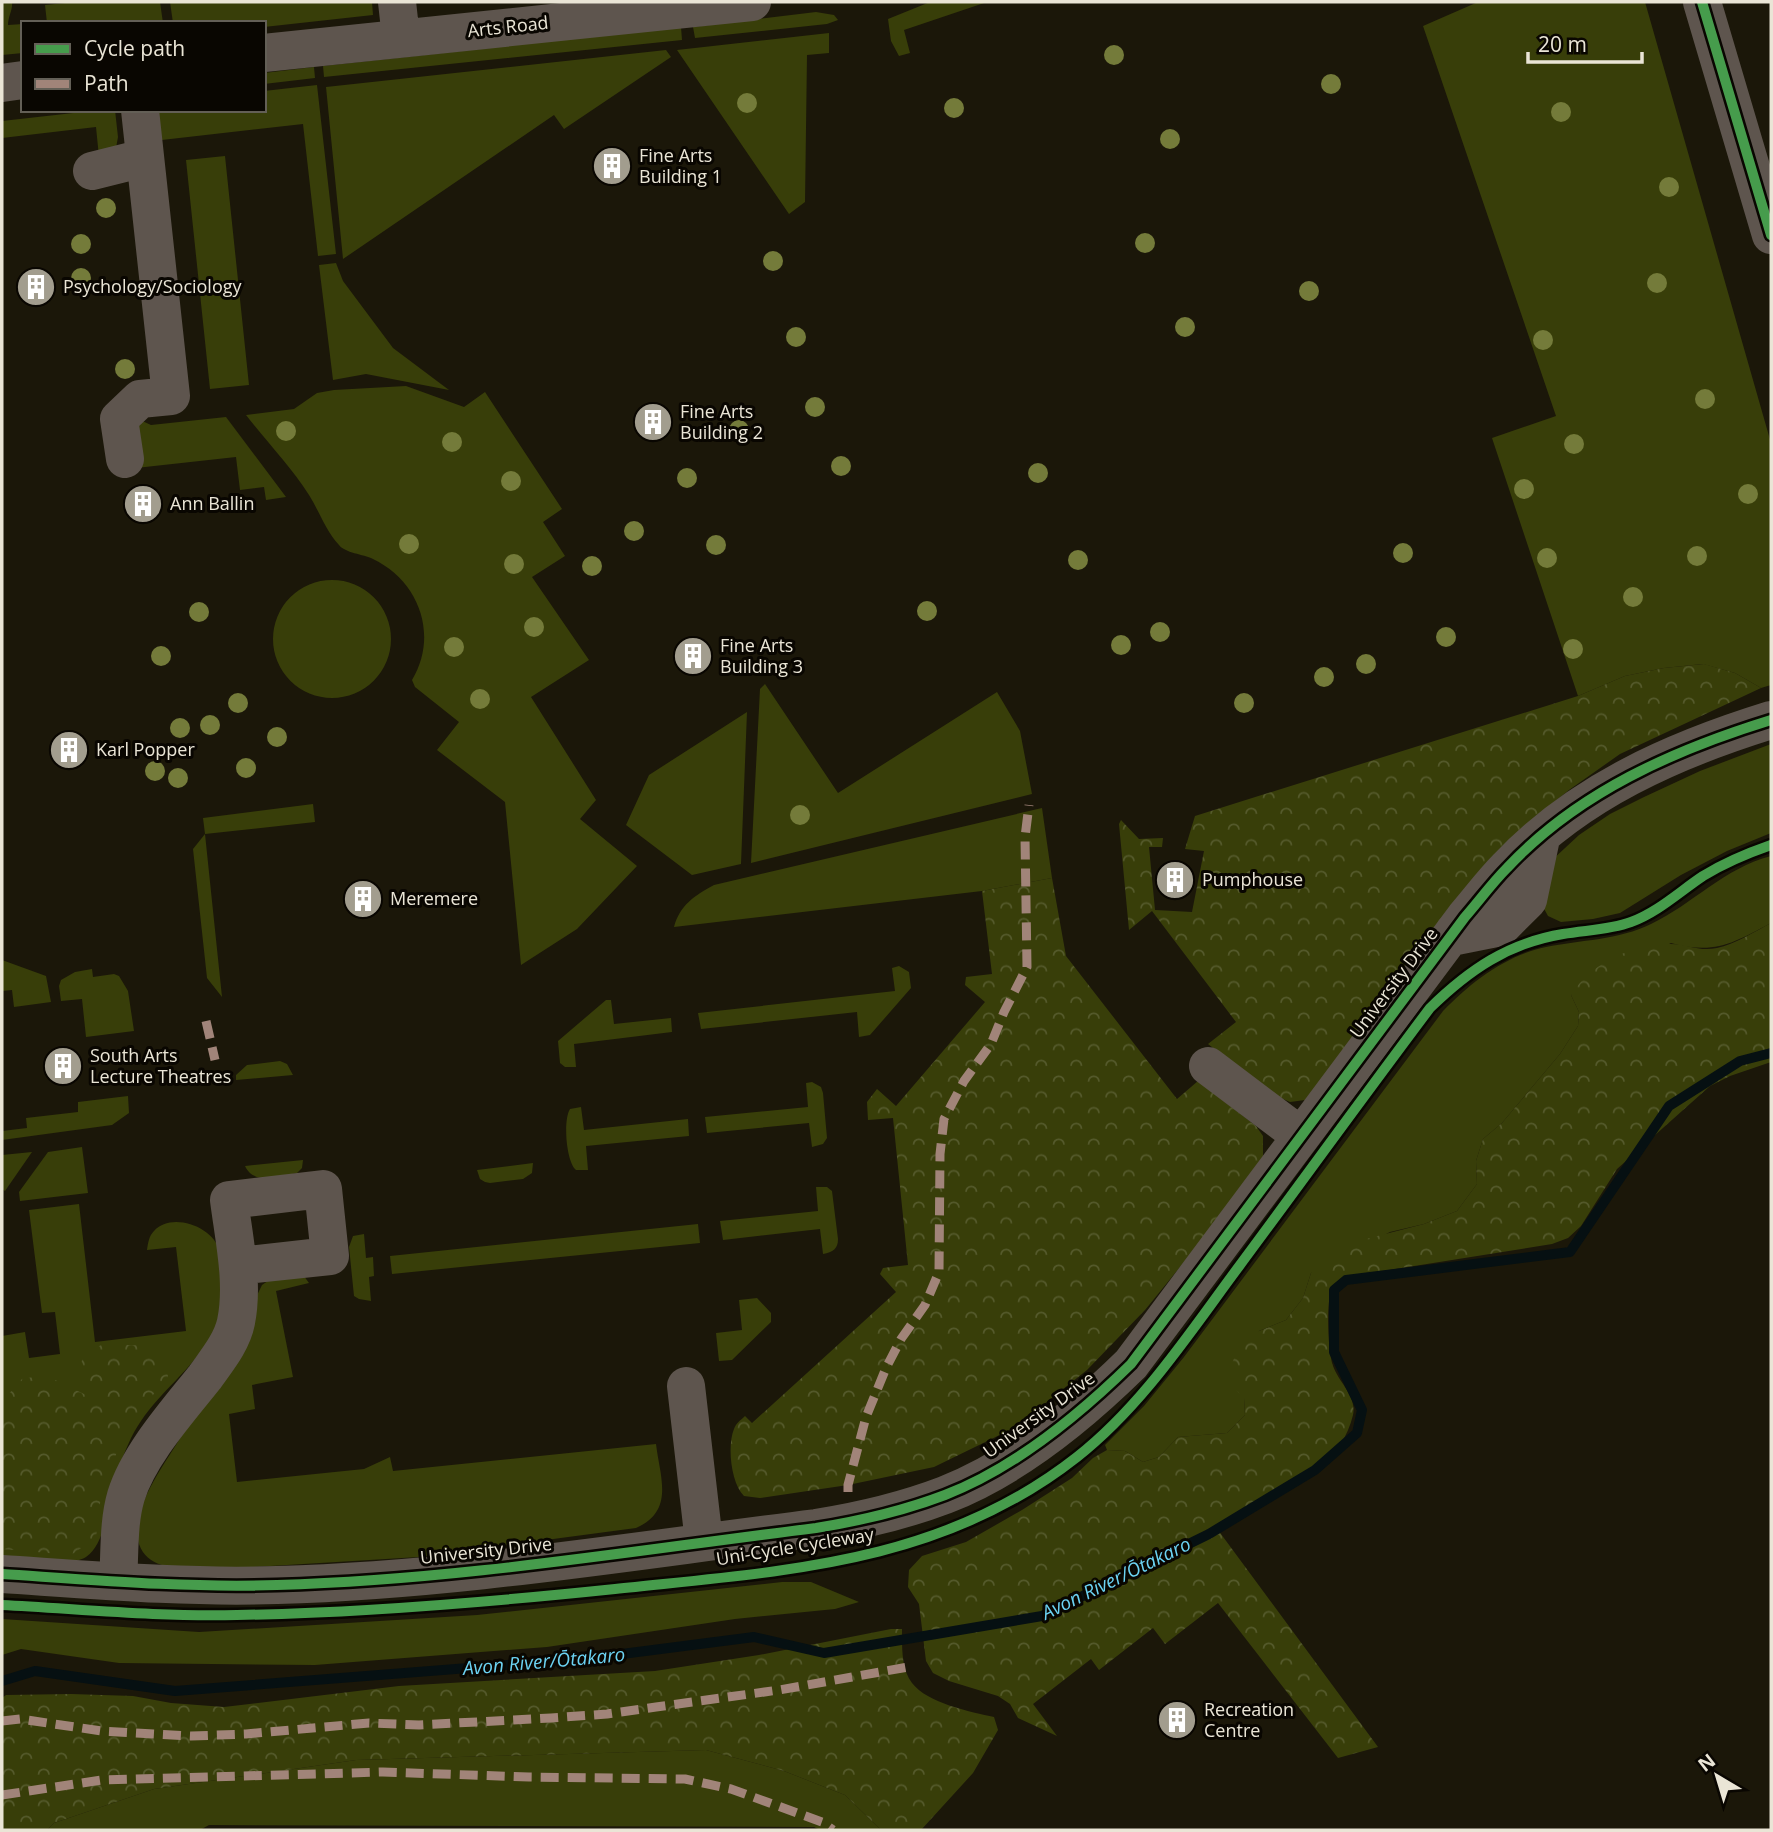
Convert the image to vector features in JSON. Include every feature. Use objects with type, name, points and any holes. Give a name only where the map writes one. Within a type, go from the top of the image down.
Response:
[{"type":"street","name":"Arts Road","points":[[266,53],[399,20],[752,2]]},
{"type":"street","points":[[1702,2],[1771,235]]},
{"type":"street","points":[[2,83],[21,80]]},
{"type":"street","points":[[125,459],[119,419],[140,399],[172,396],[140,112]]},
{"type":"street","points":[[92,171],[144,158]]},
{"type":"street","name":"University Drive","points":[[2,1574],[202,1585],[358,1581],[543,1562],[856,1521],[947,1495],[1027,1451],[1097,1397],[1131,1364],[1451,937],[1508,867],[1541,838],[1612,786],[1661,760],[1729,733],[1771,720]]},
{"type":"street","points":[[1208,1066],[1301,1136]]},
{"type":"street","points":[[118,1581],[126,1496],[145,1458],[229,1340],[236,1324],[238,1266]]},
{"type":"street","points":[[687,1386],[704,1542]]},
{"type":"green space","points":[[2,2],[12,2],[8,25],[21,24],[21,53],[2,55]]},
{"type":"green space","points":[[75,2],[160,2],[163,21],[47,21],[45,5]]},
{"type":"green space","points":[[170,2],[372,2],[373,15],[266,27],[266,21],[173,21]]},
{"type":"green space","points":[[930,2],[987,2],[904,30],[910,53],[899,56],[891,41],[888,19]]},
{"type":"green space","points":[[1478,2],[1645,2],[1771,443],[1771,685],[1761,688],[1735,673],[1703,664],[1625,676],[1578,696],[1492,438],[1556,416],[1423,26]]},
{"type":"green space","points":[[816,12],[834,15],[838,20],[827,24],[695,38],[693,27]]},
{"type":"green space","points":[[681,27],[682,40],[324,77],[323,66]]},
{"type":"green space","points":[[829,33],[829,53],[807,55],[805,202],[789,214],[677,50]]},
{"type":"green space","points":[[666,50],[671,57],[564,129],[554,115],[343,259],[326,87]]},
{"type":"green space","points":[[314,67],[315,78],[266,84],[266,73]]},
{"type":"green space","points":[[317,85],[336,254],[318,256],[303,124],[153,141],[150,112],[266,112],[266,91]]},
{"type":"green space","points":[[82,112],[115,112],[118,137],[116,148],[99,157],[96,127],[2,138],[2,121]]},
{"type":"green space","points":[[225,156],[249,385],[210,389],[186,160]]},
{"type":"green space","points":[[336,263],[343,281],[393,348],[449,390],[366,374],[333,380],[319,265]]},
{"type":"green space","points":[[406,386],[464,407],[485,392],[562,509],[543,522],[565,556],[532,577],[589,660],[531,697],[596,800],[580,819],[637,866],[577,929],[521,965],[505,802],[437,750],[459,722],[415,687],[412,680],[424,645],[424,628],[413,595],[389,569],[339,545],[302,485],[246,415],[294,409],[317,393]]},
{"type":"green space","points":[[226,417],[286,497],[266,500],[264,487],[240,490],[236,457],[136,468],[138,419],[151,425]]},
{"type":"green space","points":[[332,580],[355,584],[374,597],[387,616],[391,639],[387,662],[374,681],[355,694],[332,698],[309,694],[290,681],[277,662],[273,639],[277,616],[290,597],[309,584]]},
{"type":"green space","points":[[1704,664],[1735,673],[1761,688],[1620,754],[1527,824],[1305,1100],[1290,1102],[1274,1095],[1208,1044],[1236,1022],[1152,911],[1129,930],[1119,824],[1121,820],[1139,839],[1163,838],[1162,847],[1149,847],[1155,910],[1192,912],[1204,851],[1185,849],[1195,816],[1578,696],[1625,676]]},
{"type":"green space","points":[[765,684],[838,793],[997,692],[1020,731],[1032,794],[751,863],[760,689]]},
{"type":"green space","points":[[747,712],[741,864],[692,875],[626,825],[649,775]]},
{"type":"green space","points":[[1771,744],[1771,833],[1727,851],[1681,875],[1620,913],[1561,922],[1548,916],[1542,905],[1551,861],[1579,835],[1610,814],[1644,797],[1700,771]]},
{"type":"green space","points":[[313,804],[315,822],[205,834],[203,818]]},
{"type":"green space","points":[[1042,808],[1052,878],[982,891],[674,927],[689,902],[714,885]]},
{"type":"green space","points":[[205,834],[222,997],[207,978],[193,849]]},
{"type":"green space","points":[[1771,856],[1771,923],[1723,945],[1700,948],[1671,943],[1571,995],[1579,1012],[1578,1026],[1560,1054],[1502,1123],[1483,1139],[1476,1161],[1477,1184],[1457,1211],[1424,1224],[1390,1232],[1311,1273],[1303,1298],[1286,1320],[1259,1331],[1244,1398],[1245,1415],[1227,1433],[1178,1437],[1159,1457],[1143,1462],[1125,1451],[1107,1450],[1105,1445],[1144,1406],[1184,1357],[1443,1011],[1465,990],[1503,963],[1531,951],[1613,936],[1651,924],[1738,869]]},
{"type":"green space","points":[[1052,878],[1066,956],[1177,1099],[1198,1081],[1256,1126],[1263,1136],[1263,1156],[1206,1235],[1145,1310],[1087,1370],[1014,1428],[934,1467],[848,1485],[760,1498],[744,1496],[733,1474],[731,1445],[736,1425],[745,1416],[752,1423],[896,1292],[880,1274],[883,1268],[908,1265],[893,1118],[868,1120],[867,1102],[877,1089],[896,1106],[985,1002],[965,985],[966,977],[992,974],[982,891]]},
{"type":"green space","points":[[1771,923],[1771,1062],[1710,1086],[1617,1169],[1581,1226],[1568,1238],[1552,1244],[1345,1277],[1333,1287],[1329,1298],[1328,1318],[1331,1360],[1354,1408],[1345,1437],[1332,1456],[1316,1471],[1218,1530],[1378,1747],[1338,1758],[1218,1603],[1165,1644],[1153,1628],[1099,1670],[1091,1659],[1033,1704],[1057,1736],[1018,1718],[1010,1704],[998,1696],[949,1681],[933,1673],[926,1661],[919,1604],[908,1587],[909,1570],[922,1556],[966,1542],[1022,1510],[1072,1478],[1093,1458],[1107,1450],[1125,1451],[1143,1462],[1159,1457],[1178,1437],[1227,1433],[1245,1415],[1244,1398],[1232,1386],[1230,1368],[1238,1349],[1259,1331],[1286,1320],[1303,1298],[1311,1273],[1328,1255],[1362,1240],[1424,1224],[1457,1211],[1477,1184],[1476,1161],[1483,1139],[1502,1123],[1560,1054],[1578,1026],[1579,1012],[1571,995],[1589,974],[1613,958],[1640,948],[1668,944],[1717,948],[1738,941]]},
{"type":"green space","points":[[2,960],[46,976],[51,1002],[14,1007],[12,990],[2,991]]},
{"type":"green space","points":[[899,966],[909,972],[911,988],[870,1035],[859,1037],[857,1012],[701,1029],[698,1013],[895,991],[892,968]]},
{"type":"green space","points":[[92,969],[93,977],[114,974],[119,976],[128,991],[134,1031],[86,1037],[82,999],[61,1001],[61,980],[75,972]]},
{"type":"green space","points":[[606,1000],[611,1000],[614,1024],[671,1018],[672,1032],[574,1044],[576,1067],[565,1067],[560,1063],[558,1041]]},
{"type":"green space","points":[[280,1061],[287,1064],[293,1075],[236,1080],[236,1075],[247,1065]]},
{"type":"green space","points":[[812,1082],[821,1087],[823,1093],[827,1138],[823,1144],[812,1147],[809,1123],[707,1133],[705,1117],[808,1107],[806,1083]]},
{"type":"green space","points":[[128,1096],[129,1113],[112,1125],[2,1140],[2,1131],[27,1128],[26,1118],[78,1112],[78,1102]]},
{"type":"green space","points":[[581,1107],[584,1130],[688,1119],[689,1136],[586,1146],[588,1170],[576,1170],[570,1158],[566,1131],[570,1109]]},
{"type":"green space","points":[[82,1147],[88,1193],[20,1201],[19,1192],[48,1152]]},
{"type":"green space","points":[[32,1152],[5,1191],[2,1189],[2,1155]]},
{"type":"green space","points":[[303,1160],[302,1168],[297,1173],[268,1178],[255,1176],[245,1166]]},
{"type":"green space","points":[[533,1163],[532,1173],[523,1179],[490,1183],[480,1179],[477,1170]]},
{"type":"green space","points":[[816,1187],[827,1187],[832,1191],[838,1239],[836,1248],[832,1251],[823,1254],[820,1229],[723,1240],[720,1221],[818,1211]]},
{"type":"green space","points":[[79,1204],[95,1342],[186,1331],[176,1247],[147,1250],[152,1233],[171,1222],[191,1224],[210,1235],[216,1242],[220,1265],[218,1323],[202,1350],[149,1410],[134,1432],[114,1479],[103,1529],[94,1550],[86,1557],[70,1562],[2,1557],[2,1336],[25,1332],[29,1358],[60,1354],[55,1312],[42,1313],[29,1210]]},
{"type":"green space","points":[[698,1224],[700,1243],[392,1274],[390,1256]]},
{"type":"green space","points":[[364,1234],[366,1258],[373,1257],[374,1276],[369,1277],[371,1301],[354,1296],[349,1247],[353,1236]]},
{"type":"green space","points":[[301,1272],[309,1283],[276,1291],[293,1377],[252,1385],[255,1409],[229,1414],[237,1482],[364,1469],[390,1457],[393,1471],[656,1444],[662,1492],[661,1503],[656,1512],[636,1528],[419,1557],[189,1571],[151,1560],[141,1548],[137,1526],[153,1482],[186,1428],[262,1285],[279,1273]]},
{"type":"green space","points":[[757,1298],[771,1313],[771,1322],[732,1360],[719,1361],[716,1333],[742,1330],[739,1300]]},
{"type":"green space","points":[[103,1344],[155,1346],[167,1359],[168,1378],[136,1417],[120,1447],[101,1500],[96,1538],[71,1555],[2,1549],[2,1421],[6,1397],[22,1379],[45,1375],[86,1395],[80,1370],[83,1355]]},
{"type":"green space","points":[[782,1582],[811,1582],[859,1602],[835,1609],[735,1619],[547,1647],[315,1665],[119,1663],[21,1649],[2,1655],[2,1619],[199,1632],[477,1615]]},
{"type":"green space","points":[[902,1629],[906,1671],[919,1690],[950,1706],[994,1717],[998,1730],[973,1773],[921,1830],[881,1830],[845,1795],[784,1771],[706,1750],[356,1760],[154,1789],[54,1823],[47,1830],[2,1830],[2,1698],[6,1695],[133,1696],[171,1703],[224,1707],[399,1686],[655,1671],[759,1655]]},
{"type":"green space","points":[[706,1750],[784,1771],[845,1795],[881,1830],[820,1830],[814,1827],[209,1825],[200,1830],[47,1830],[54,1823],[154,1789],[356,1760]]},
{"type":"waterway","name":"Avon River/Ōtakaro","points":[[2,1681],[35,1671],[175,1691],[583,1659],[754,1637],[824,1653],[1042,1616],[1209,1534],[1315,1470],[1357,1433],[1362,1410],[1334,1352],[1334,1290],[1346,1280],[1570,1252],[1669,1106],[1740,1061],[1771,1053]]},
{"type":"marked path","points":[[848,1492],[866,1417],[886,1368],[901,1339],[925,1305],[939,1272],[940,1154],[944,1119],[964,1081],[991,1044],[1027,967],[1025,837],[1029,805]]},
{"type":"marked path","points":[[206,1021],[215,1060]]},
{"type":"marked path","points":[[2,1721],[20,1719],[102,1731],[191,1736],[369,1723],[419,1725],[551,1718],[607,1714],[779,1690],[914,1666]]},
{"type":"marked path","points":[[2,1795],[102,1780],[383,1772],[685,1779],[731,1789],[822,1822],[833,1830]]},
{"type":"cycle path","points":[[1702,2],[1771,235]]},
{"type":"cycle path","name":"Uni-Cycle Cycleway","points":[[2,1574],[140,1583],[277,1585],[480,1571],[816,1528],[897,1511],[971,1484],[1044,1439],[1089,1403],[1131,1364],[1465,917],[1501,874],[1535,841],[1565,817],[1629,777],[1699,745],[1771,720]]},
{"type":"cycle path","name":"Uni-Cycle Cycleway","points":[[2,1605],[149,1614],[284,1614],[568,1594],[798,1568],[857,1557],[970,1521],[1025,1493],[1077,1457],[1101,1437],[1144,1391],[1184,1341],[1430,1008],[1459,982],[1490,960],[1524,944],[1563,934],[1614,927],[1641,918],[1711,871],[1771,845]]},
{"type":"place","name":"Fine Arts Building 1","points":[[612,166]]},
{"type":"place","name":"Psychology/Sociology","points":[[36,287]]},
{"type":"place","name":"Fine Arts Building 2","points":[[653,422]]},
{"type":"place","name":"Ann Ballin","points":[[143,504]]},
{"type":"place","name":"Fine Arts Building 3","points":[[693,656]]},
{"type":"place","name":"Karl Popper","points":[[69,750]]},
{"type":"place","name":"Pumphouse","points":[[1175,880]]},
{"type":"place","name":"Meremere","points":[[363,899]]},
{"type":"place","name":"South Arts Lecture Theatres","points":[[63,1066]]},
{"type":"place","name":"Recreation Centre","points":[[1177,1720]]}]
